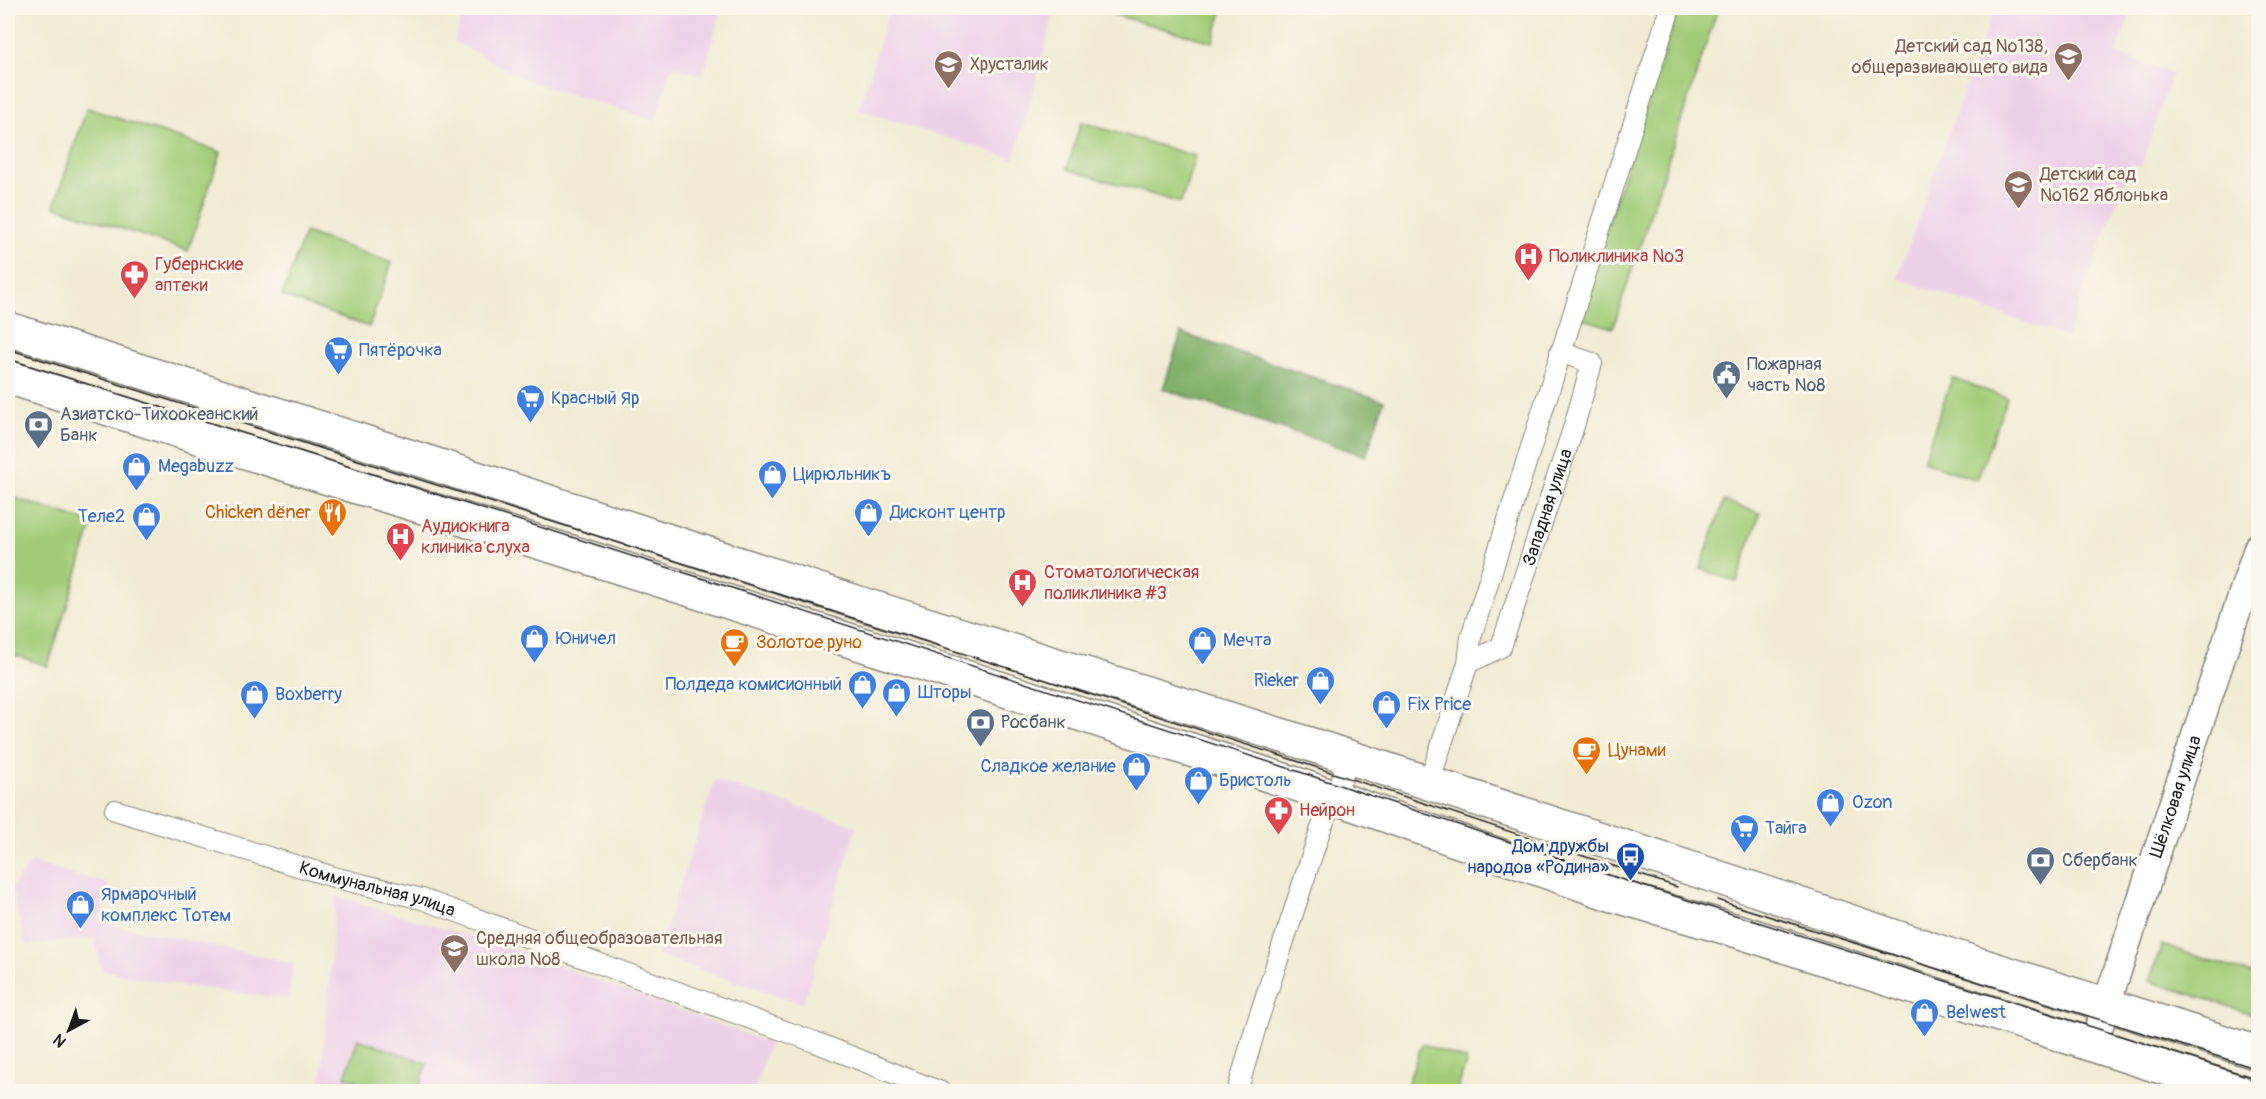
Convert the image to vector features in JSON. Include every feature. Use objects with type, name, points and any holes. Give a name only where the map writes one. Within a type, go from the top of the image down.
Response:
[{"type":"highway","points":[[8,329],[424,461],[865,605],[1429,783],[2105,1005],[2259,1053]]},
{"type":"highway","points":[[8,377],[1062,708],[1299,785],[1610,894],[1741,932],[2239,1092]]},
{"type":"street","name":"Западная улица","points":[[1429,783],[1468,663],[1472,637],[1560,352],[1670,8]]},
{"type":"street","name":"Западная улица","points":[[1468,663],[1501,647],[1574,426],[1592,363],[1560,352]]},
{"type":"street","name":"Шёлковая улица","points":[[2093,1045],[2259,547]]},
{"type":"street","points":[[1237,1092],[1257,1023],[1317,841],[1350,758]]},
{"type":"street","name":"Коммунальная улица","points":[[115,810],[337,878],[422,899],[815,1042],[941,1092]]},
{"type":"shaded area","points":[[465,8],[722,8],[703,75],[672,66],[656,121],[531,82],[454,41]]},
{"type":"shaded area","name":"Хрусталик","points":[[890,8],[1056,8],[1014,159],[859,110]]},
{"type":"shaded area","name":"Детский сад №162 Яблонька","points":[[1994,8],[2133,8],[2116,53],[2172,74],[2141,167],[2131,164],[2067,337],[1897,278]]},
{"type":"shaded area","points":[[715,780],[857,826],[803,1004],[657,955]]},
{"type":"shaded area","name":"Ярмарочный комплекс Тотем","points":[[31,862],[108,884],[100,922],[294,963],[288,999],[177,985],[101,970],[95,938],[26,945],[11,888]]},
{"type":"shaded area","name":"Средняя общеобразовательная школа №8","points":[[336,896],[515,950],[769,1043],[755,1091],[320,1092]]},
{"type":"green space","points":[[1090,8],[1223,8],[1213,42]]},
{"type":"green space","points":[[1679,8],[1718,8],[1613,328],[1577,317]]},
{"type":"green space","points":[[87,108],[221,152],[188,251],[54,206]]},
{"type":"green space","points":[[1081,122],[1195,156],[1181,203],[1067,169]]},
{"type":"green space","points":[[305,232],[392,263],[369,327],[282,296]]},
{"type":"green space","points":[[1181,333],[1384,401],[1366,456],[1163,389]]},
{"type":"green space","points":[[1952,378],[2007,398],[1977,480],[1923,461]]},
{"type":"green space","points":[[8,496],[93,523],[48,666],[8,653]]},
{"type":"green space","points":[[1724,501],[1760,513],[1737,582],[1700,569]]},
{"type":"green space","points":[[2162,945],[2258,976],[2258,1016],[2149,981]]},
{"type":"green space","points":[[358,1039],[427,1063],[418,1091],[387,1091],[345,1077]]},
{"type":"green space","points":[[1422,1044],[1467,1060],[1457,1091],[1405,1091]]},
{"type":"tram line","points":[[8,349],[698,568],[1306,764],[1677,887]]},
{"type":"tram line","points":[[8,359],[695,576],[1303,773],[1630,882],[2258,1079]]},
{"type":"tram line","points":[[1717,900],[2258,1069]]},
{"type":"place","name":"Детский сад №138, общеразвивающего вида","points":[[2069,82]]},
{"type":"place","name":"Хрусталик","points":[[949,90]]},
{"type":"place","name":"Детский сад №162 Яблонька","points":[[2019,210]]},
{"type":"place","name":"Поликлиника №3","points":[[1528,282]]},
{"type":"place","name":"Губернские аптеки","points":[[134,300]]},
{"type":"place","name":"Пятёрочка","points":[[338,376]]},
{"type":"place","name":"Пожарная часть №8","points":[[1726,400]]},
{"type":"place","name":"Красный Яр","points":[[530,424]]},
{"type":"place","name":"Азиатско-Тихоокеанский Банк","points":[[39,450]]},
{"type":"place","name":"Megabuzz","points":[[137,492]]},
{"type":"place","name":"Цирюльникъ","points":[[772,500]]},
{"type":"place","name":"Chicken dëner","points":[[332,538]]},
{"type":"place","name":"Дисконт центр","points":[[869,538]]},
{"type":"place","name":"Теле2","points":[[146,542]]},
{"type":"place","name":"Аудиокнига клиника слуха","points":[[400,562]]},
{"type":"place","name":"Стоматологическая поликлиника #3","points":[[1023,608]]},
{"type":"place","name":"Юничел","points":[[535,664]]},
{"type":"place","name":"Мечта","points":[[1202,666]]},
{"type":"place","name":"Золотое руно","points":[[735,668]]},
{"type":"place","name":"Rieker","points":[[1320,706]]},
{"type":"place","name":"Полдеда комисионный","points":[[863,710]]},
{"type":"place","name":"Шторы","points":[[897,718]]},
{"type":"place","name":"Boxberry","points":[[254,720]]},
{"type":"place","name":"Fix Price","points":[[1386,730]]},
{"type":"place","name":"Росбанк","points":[[980,748]]},
{"type":"place","name":"Цунами","points":[[1587,776]]},
{"type":"place","name":"Сладкое желание","points":[[1137,792]]},
{"type":"place","name":"Бристоль","points":[[1198,806]]},
{"type":"place","name":"Ozon","points":[[1831,828]]},
{"type":"place","name":"Нейрон","points":[[1278,836]]},
{"type":"place","name":"Тайга","points":[[1744,854]]},
{"type":"place","name":"Дом дружбы народов «Родина»","points":[[1630,882]]},
{"type":"place","name":"Сбербанк","points":[[2041,886]]},
{"type":"place","name":"Ярмарочный комплекс Тотем","points":[[80,930]]},
{"type":"place","name":"Средняя общеобразовательная школа №8","points":[[455,974]]},
{"type":"place","name":"Belwest","points":[[1925,1038]]}]
